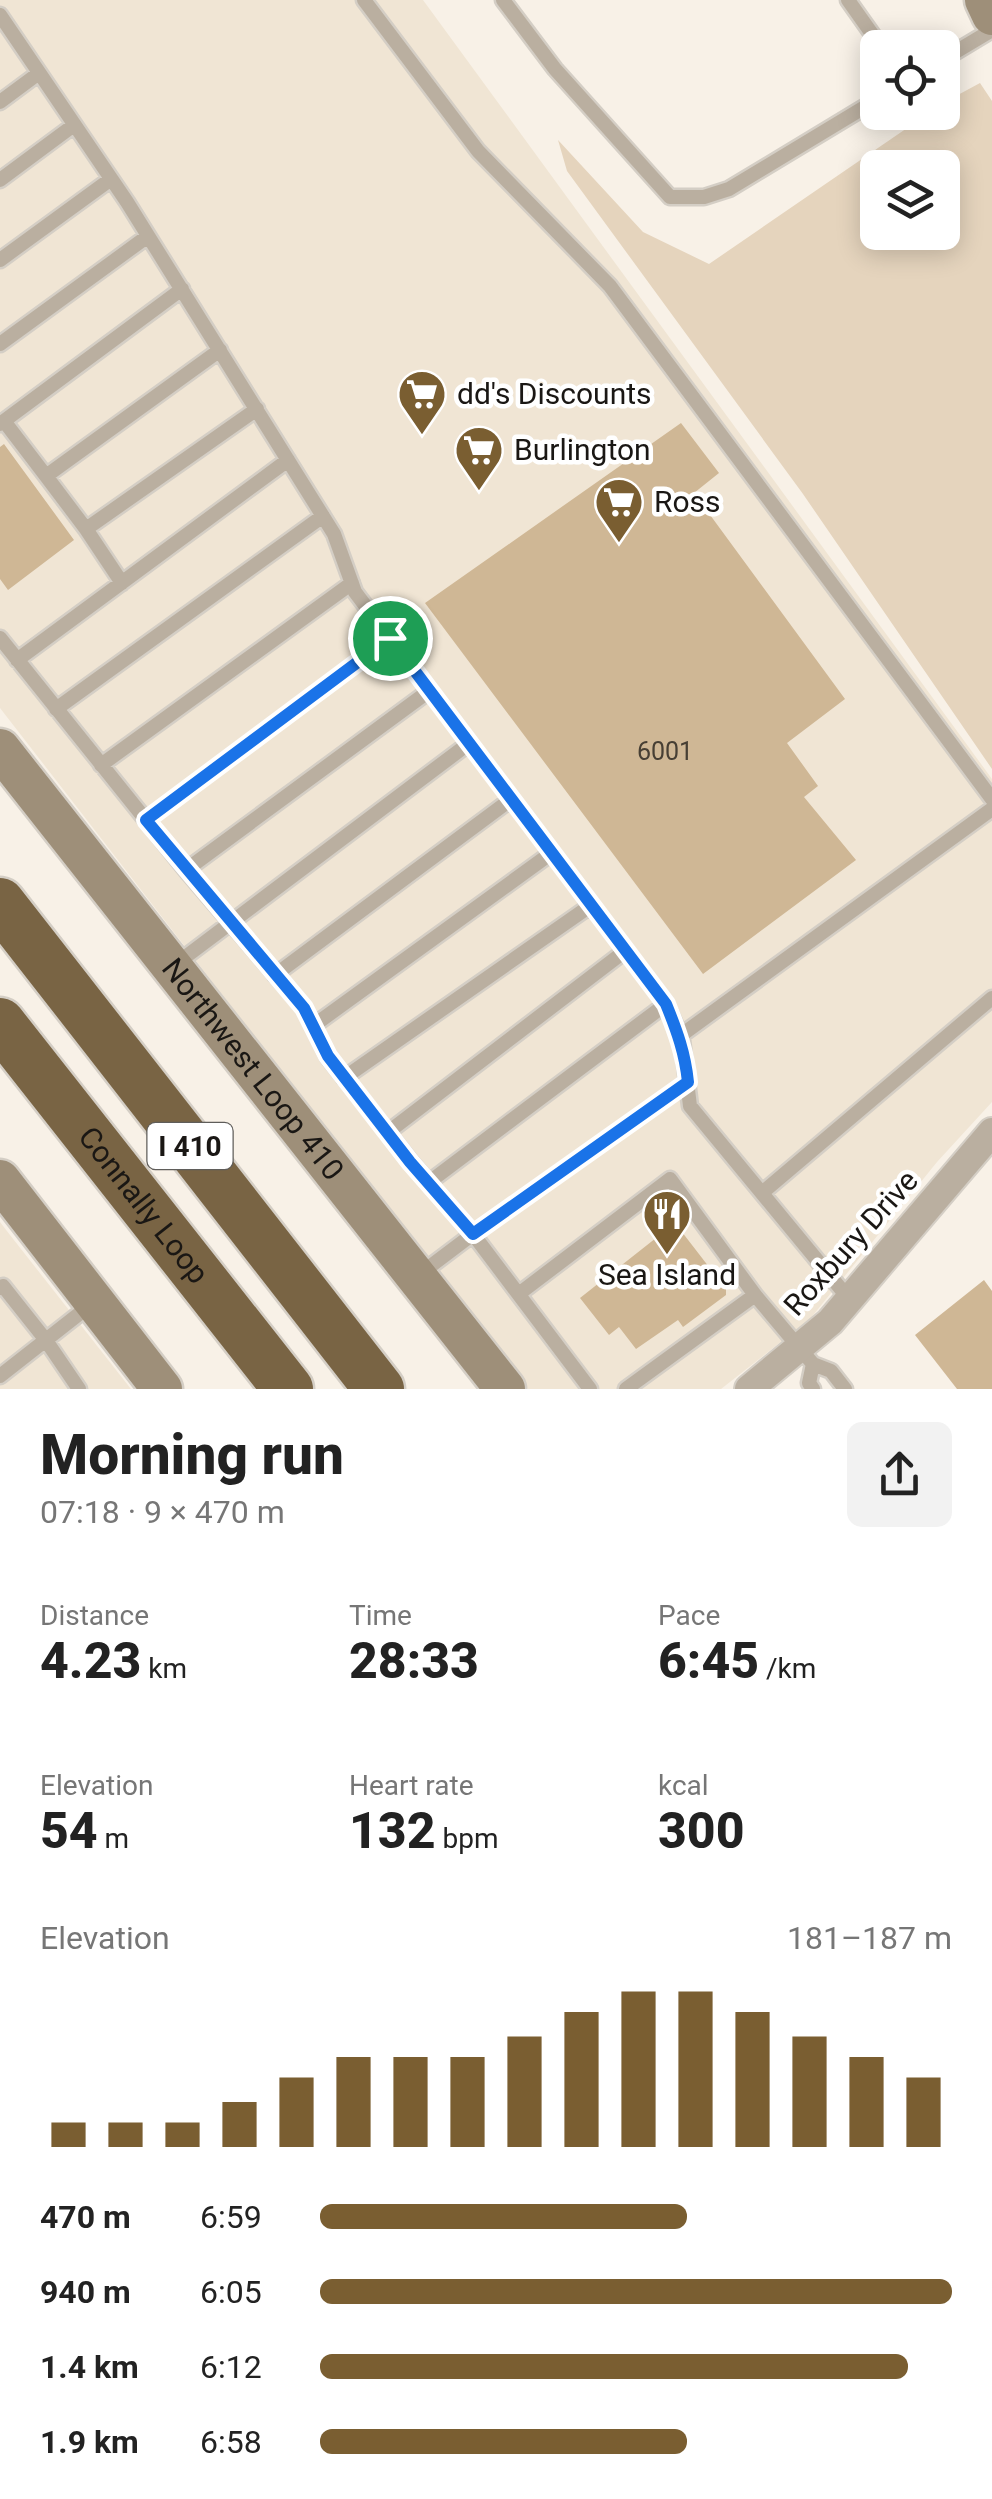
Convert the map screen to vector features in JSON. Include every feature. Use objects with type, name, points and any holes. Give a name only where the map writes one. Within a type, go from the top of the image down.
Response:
[{"type":"highway","name":"I 410","points":[[0,903],[379,1389]]},
{"type":"highway","name":"Connally Loop","points":[[0,1024],[288,1389]]},
{"type":"main road","points":[[985,0],[992,15]]},
{"type":"main road","name":"Northwest Loop 410","points":[[0,749],[504,1389]]},
{"type":"main road","points":[[0,1180],[162,1389]]},
{"type":"street","name":"Roxbury Drive","points":[[749,1389],[807,1355],[992,1132]]},
{"type":"lane","points":[[364,0],[478,151],[610,286],[992,799]]},
{"type":"lane","points":[[503,0],[555,69],[670,197],[704,197],[729,189],[860,111]]},
{"type":"lane","points":[[848,0],[869,30]]},
{"type":"lane","points":[[0,16],[111,179],[257,409],[334,534],[352,583],[550,854],[666,1004],[680,1036],[690,1106],[850,1300]]},
{"type":"lane","points":[[960,49],[992,30]]},
{"type":"lane","points":[[0,102],[39,73]]},
{"type":"lane","points":[[0,180],[74,125]]},
{"type":"lane","points":[[0,260],[111,179]]},
{"type":"lane","points":[[0,344],[148,236]]},
{"type":"lane","points":[[122,582],[46,476],[2,423],[182,290]]},
{"type":"lane","points":[[46,476],[220,350]]},
{"type":"lane","points":[[86,529],[257,409]]},
{"type":"lane","points":[[18,660],[288,460]]},
{"type":"lane","points":[[56,708],[323,516]]},
{"type":"lane","points":[[102,766],[352,583]]},
{"type":"lane","points":[[0,638],[230,924],[304,1008],[344,1078],[520,1293],[590,1389]]},
{"type":"lane","points":[[146,820],[390,638]]},
{"type":"lane","points":[[186,870],[429,691]]},
{"type":"lane","points":[[172,968],[468,744]]},
{"type":"lane","points":[[274,975],[510,800]]},
{"type":"lane","points":[[680,1036],[992,809]]},
{"type":"lane","points":[[312,1026],[550,854]]},
{"type":"lane","points":[[344,1078],[590,906]]},
{"type":"lane","points":[[388,1133],[625,951]]},
{"type":"lane","points":[[762,1193],[992,998]]},
{"type":"lane","points":[[428,1183],[666,1004]]},
{"type":"lane","points":[[416,1276],[688,1082]]},
{"type":"lane","points":[[520,1293],[670,1179],[755,1294],[807,1355],[830,1371],[845,1389]]},
{"type":"lane","points":[[0,1288],[3,1286],[45,1339],[79,1389]]},
{"type":"lane","points":[[626,1389],[755,1294]]},
{"type":"lane","points":[[0,1376],[94,1303]]},
{"type":"lane","points":[[807,1355],[813,1389]]},
{"type":"shaded area","points":[[0,0],[423,0],[992,779],[992,1102],[937,1162],[810,1319],[721,1389],[528,1389],[0,708]]},
{"type":"shaded area","points":[[980,83],[992,101],[992,769],[803,494],[567,171],[558,140],[643,232],[709,264],[860,160],[860,250],[960,250],[960,150],[875,150],[904,130],[960,130],[960,94]]},
{"type":"shaded area","points":[[0,1222],[10,1235],[131,1389],[0,1389]]},
{"type":"building","points":[[681,423],[719,473],[694,493],[845,699],[787,743],[818,786],[804,797],[856,860],[703,974],[425,603]]},
{"type":"building","points":[[4,444],[74,540],[8,590],[0,579],[0,447]]},
{"type":"building","name":"Sea Island","points":[[675,1223],[726,1289],[726,1295],[683,1327],[678,1320],[636,1349],[619,1327],[609,1335],[580,1298]]},
{"type":"building","points":[[984,1280],[992,1291],[992,1389],[957,1389],[915,1335]]},
{"type":"place","name":"dd's Discounts","points":[[422,436]]},
{"type":"place","name":"Burlington","points":[[479,492]]},
{"type":"place","name":"Ross","points":[[619,544]]},
{"type":"place","name":"Sea Island","points":[[667,1256]]},
{"type":"route","points":[[390,638],[666,1004],[682,1040],[688,1082],[473,1234],[410,1162],[328,1056],[304,1008],[146,820],[390,638]]}]
